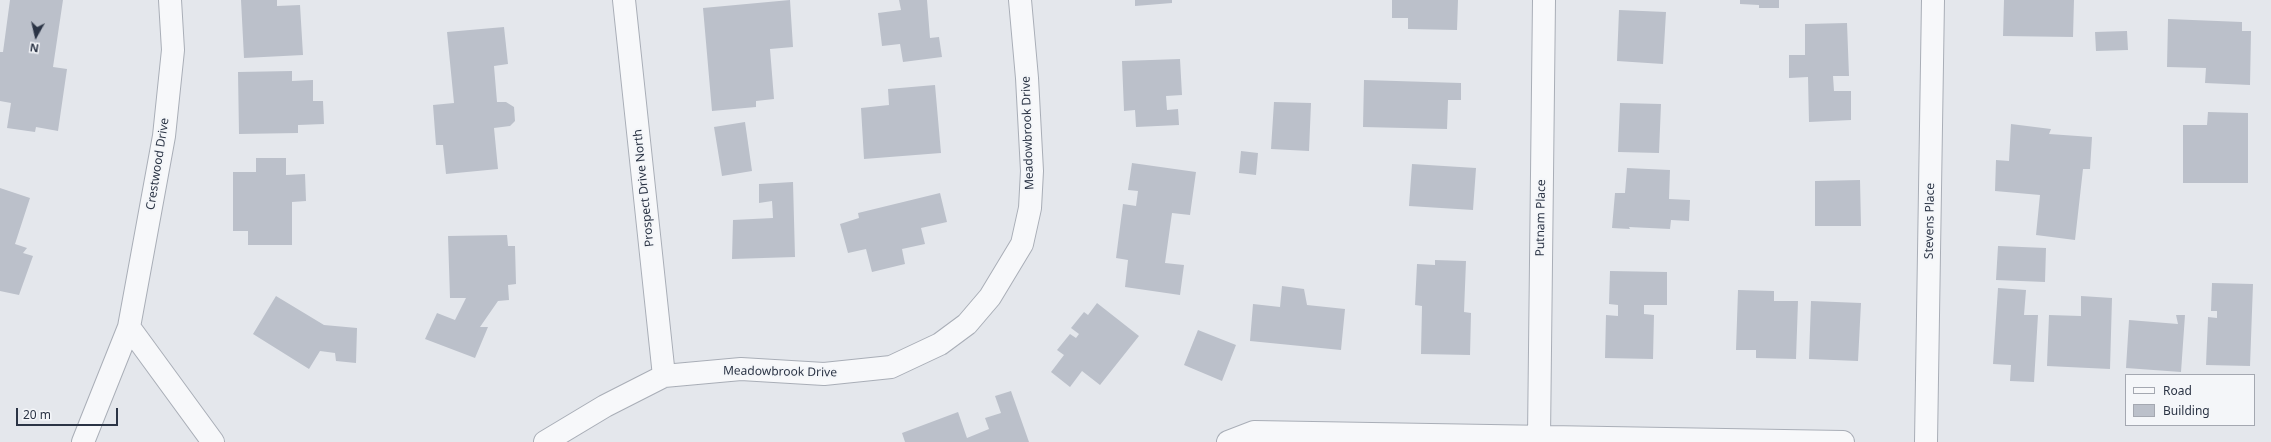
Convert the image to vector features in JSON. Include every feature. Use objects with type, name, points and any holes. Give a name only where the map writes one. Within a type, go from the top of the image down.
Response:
[{"type":"street","name":"Crestwood Drive","points":[[83,442],[129,327],[164,136],[173,50],[170,0]]},
{"type":"street","name":"Prospect Drive North","points":[[624,0],[664,376]]},
{"type":"street","name":"Meadowbrook Drive","points":[[545,442],[605,406],[664,376],[741,368],[824,374],[891,367],[940,344],[967,324],[990,297],[1022,244],[1030,208],[1032,171],[1027,78],[1020,0]]},
{"type":"street","name":"Putnam Place","points":[[1539,437],[1544,0]]},
{"type":"street","name":"Stevens Place","points":[[1926,442],[1933,0]]},
{"type":"street","points":[[129,327],[213,442]]},
{"type":"street","points":[[1228,442],[1254,432],[1843,442]]},
{"type":"building","points":[[10,0],[63,0],[53,67],[67,69],[58,131],[36,127],[35,132],[7,128],[11,103],[0,101],[0,52],[3,52]]},
{"type":"building","points":[[241,0],[277,0],[277,6],[300,5],[303,55],[244,58]]},
{"type":"building","points":[[790,0],[793,47],[770,49],[774,99],[756,101],[756,107],[712,111],[703,8]]},
{"type":"building","points":[[899,0],[927,0],[930,38],[939,37],[942,57],[903,62],[900,44],[882,46],[878,13],[901,10]]},
{"type":"building","points":[[1135,0],[1172,0],[1172,3],[1135,6]]},
{"type":"building","points":[[1392,0],[1458,0],[1457,30],[1408,29],[1408,18],[1392,18]]},
{"type":"building","points":[[1740,0],[1779,0],[1779,8],[1759,8],[1759,5],[1740,4]]},
{"type":"building","points":[[2004,0],[2074,0],[2073,37],[2003,36]]},
{"type":"building","points":[[1619,10],[1666,12],[1663,64],[1617,61]]},
{"type":"building","points":[[2168,19],[2242,22],[2242,31],[2251,31],[2250,85],[2205,83],[2206,68],[2167,67]]},
{"type":"building","points":[[1847,23],[1849,76],[1833,76],[1834,91],[1851,91],[1851,120],[1809,122],[1808,77],[1789,78],[1789,55],[1805,55],[1805,24]]},
{"type":"building","points":[[504,27],[508,64],[494,66],[497,102],[506,102],[514,107],[515,121],[510,126],[494,128],[498,169],[446,174],[443,145],[436,145],[433,105],[454,103],[447,32]]},
{"type":"building","points":[[2127,31],[2128,50],[2096,51],[2095,32]]},
{"type":"building","points":[[1180,59],[1182,95],[1166,96],[1167,110],[1178,109],[1179,125],[1136,127],[1135,110],[1124,111],[1122,61]]},
{"type":"building","points":[[292,71],[292,81],[313,80],[313,101],[323,101],[324,124],[298,125],[298,133],[239,134],[238,72]]},
{"type":"building","points":[[1364,80],[1461,83],[1461,100],[1448,100],[1447,129],[1363,127]]},
{"type":"building","points":[[935,85],[941,153],[864,159],[861,108],[889,105],[888,89]]},
{"type":"building","points":[[1274,102],[1311,103],[1309,151],[1271,149]]},
{"type":"building","points":[[1620,103],[1661,104],[1659,153],[1618,152]]},
{"type":"building","points":[[2208,112],[2248,113],[2248,183],[2183,183],[2183,125],[2207,125]]},
{"type":"building","points":[[745,122],[752,171],[722,176],[714,127]]},
{"type":"building","points":[[2011,124],[2051,129],[2049,134],[2092,137],[2090,169],[2083,169],[2075,240],[2036,235],[2040,195],[1995,191],[1996,160],[2009,161]]},
{"type":"building","points":[[1241,151],[1258,153],[1256,175],[1239,173]]},
{"type":"building","points":[[256,158],[286,158],[286,175],[305,174],[306,201],[292,202],[292,245],[248,245],[248,231],[233,231],[233,172],[256,172]]},
{"type":"building","points":[[1132,163],[1196,172],[1190,215],[1172,213],[1165,263],[1184,265],[1180,295],[1125,287],[1128,260],[1116,258],[1123,204],[1136,206],[1138,191],[1128,190]]},
{"type":"building","points":[[1412,164],[1476,168],[1473,210],[1409,206]]},
{"type":"building","points":[[1627,168],[1670,170],[1669,199],[1690,200],[1689,221],[1671,220],[1670,229],[1629,227],[1630,229],[1612,228],[1615,193],[1625,193]]},
{"type":"building","points":[[1860,180],[1861,226],[1815,226],[1815,181]]},
{"type":"building","points":[[793,182],[795,257],[732,259],[733,220],[773,218],[772,201],[759,203],[759,184]]},
{"type":"building","points":[[0,188],[30,198],[15,244],[27,248],[23,253],[33,256],[19,295],[0,291]]},
{"type":"building","points":[[940,193],[947,222],[921,228],[925,244],[902,249],[905,264],[872,272],[866,249],[848,253],[840,224],[859,218],[858,213]]},
{"type":"building","points":[[507,235],[508,246],[515,246],[516,284],[508,285],[509,300],[498,301],[480,327],[488,327],[475,358],[425,339],[437,313],[455,320],[466,298],[450,298],[448,236]]},
{"type":"building","points":[[1998,246],[2046,248],[2045,282],[1996,280]]},
{"type":"building","points":[[1435,260],[1466,261],[1464,312],[1471,313],[1470,355],[1421,354],[1422,306],[1415,305],[1417,264],[1435,265]]},
{"type":"building","points":[[1610,271],[1667,272],[1667,305],[1644,305],[1644,314],[1654,315],[1653,359],[1605,358],[1606,315],[1618,316],[1618,305],[1609,304]]},
{"type":"building","points":[[2212,283],[2253,284],[2250,366],[2206,365],[2208,317],[2217,318],[2217,311],[2211,311]]},
{"type":"building","points":[[1282,286],[1304,289],[1307,305],[1345,309],[1341,350],[1250,341],[1253,304],[1280,307]]},
{"type":"building","points":[[1998,288],[2026,290],[2024,315],[2038,315],[2034,382],[2010,381],[2011,365],[1993,364]]},
{"type":"building","points":[[1738,290],[1774,291],[1774,301],[1798,301],[1796,359],[1756,358],[1756,350],[1736,350]]},
{"type":"building","points":[[276,296],[324,325],[357,328],[356,363],[336,361],[335,353],[320,351],[309,369],[253,334]]},
{"type":"building","points":[[2081,296],[2112,298],[2110,369],[2047,366],[2049,315],[2081,316]]},
{"type":"building","points":[[1811,301],[1861,303],[1858,361],[1809,359]]},
{"type":"building","points":[[1097,303],[1139,336],[1100,385],[1082,371],[1070,387],[1051,372],[1064,355],[1057,350],[1070,334],[1076,338],[1079,334],[1071,328],[1084,312],[1088,315]]},
{"type":"building","points":[[2176,315],[2185,315],[2181,372],[2126,368],[2129,320],[2178,324]]},
{"type":"building","points":[[1198,330],[1236,345],[1222,381],[1184,365]]},
{"type":"building","points":[[1011,391],[1029,442],[905,442],[902,433],[958,412],[967,438],[989,429],[985,418],[1001,413],[995,396]]}]
